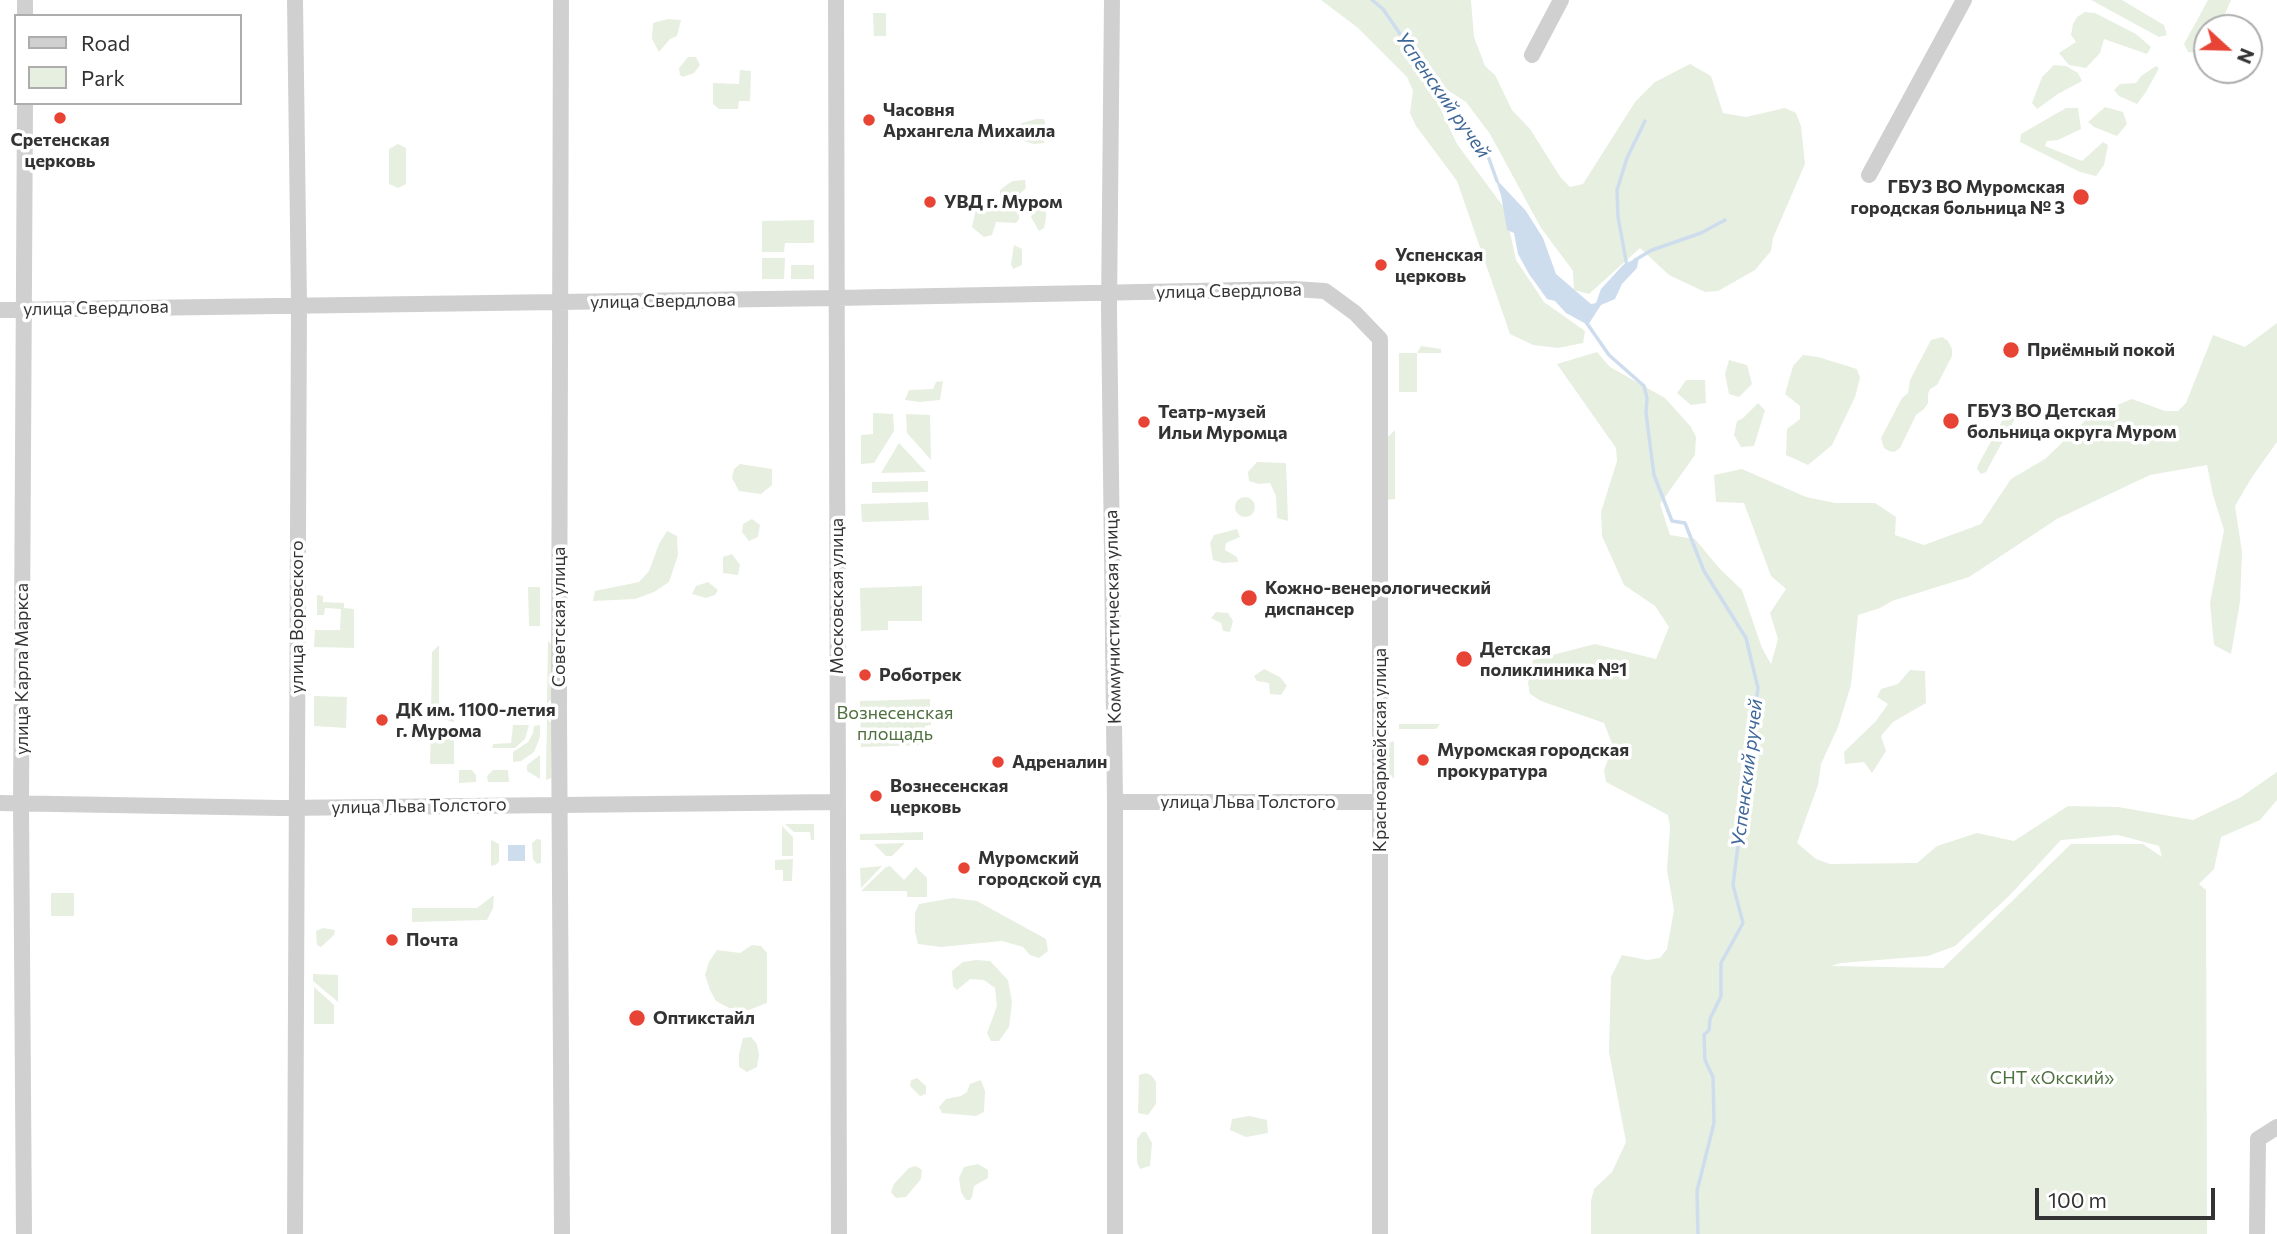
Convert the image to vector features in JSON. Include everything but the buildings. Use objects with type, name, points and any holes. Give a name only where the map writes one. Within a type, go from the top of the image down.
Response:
[{"type":"street","name":"улица Воровского","points":[[295,0],[299,304],[295,1234]]},
{"type":"street","name":"Советская улица","points":[[561,0],[562,1234]]},
{"type":"street","name":"Московская улица","points":[[836,0],[839,1234]]},
{"type":"street","name":"Коммунистическая улица","points":[[1112,0],[1109,293],[1115,802],[1115,1234]]},
{"type":"street","points":[[1532,55],[1561,0]]},
{"type":"street","points":[[1870,175],[1964,0]]},
{"type":"street","name":"улица Карла Маркса","points":[[24,1234],[21,803],[25,105]]},
{"type":"street","name":"улица Свердлова","points":[[0,310],[836,299],[1294,289],[1325,291]]},
{"type":"street","name":"Красноармейская улица","points":[[1325,291],[1355,313],[1380,339],[1380,1234]]},
{"type":"street","name":"улица Льва Толстого","points":[[0,803],[295,808],[838,802]]},
{"type":"street","name":"улица Льва Толстого","points":[[1115,802],[1380,802]]},
{"type":"street","points":[[2257,1234],[2258,1139],[2277,1127]]},
{"type":"green space","points":[[1321,0],[1471,0],[1474,37],[1485,66],[1495,75],[1512,110],[1530,129],[1561,178],[1570,187],[1583,184],[1635,102],[1655,82],[1690,64],[1711,76],[1723,113],[1746,117],[1785,108],[1796,113],[1801,126],[1805,164],[1773,238],[1771,251],[1755,270],[1718,291],[1705,292],[1669,275],[1640,248],[1589,294],[1574,290],[1573,271],[1541,228],[1490,134],[1466,102],[1441,86],[1437,97],[1457,144],[1505,209],[1516,260],[1544,302],[1585,331],[1583,343],[1558,348],[1533,345],[1510,334],[1457,181],[1416,126],[1410,113],[1413,91],[1407,77],[1358,28]]},
{"type":"green space","points":[[2091,0],[2122,0],[2164,25],[2167,35],[2159,37]]},
{"type":"green space","points":[[2208,0],[2231,0],[2225,14],[2200,14]]},
{"type":"green space","points":[[2085,12],[2095,13],[2136,34],[2151,47],[2147,54],[2104,39],[2100,53],[2086,68],[2069,65],[2059,53],[2076,42],[2071,35],[2073,24],[2077,17]]},
{"type":"green space","points":[[873,13],[886,13],[886,36],[874,36]]},
{"type":"green space","points":[[668,19],[681,20],[677,36],[670,39],[659,52],[652,39],[653,23]]},
{"type":"green space","points":[[2193,28],[2193,53],[2188,52],[2184,44]]},
{"type":"green space","points":[[688,57],[696,57],[700,65],[694,73],[683,77],[679,68]]},
{"type":"green space","points":[[2054,65],[2066,66],[2078,73],[2082,81],[2037,109],[2032,103],[2042,77]]},
{"type":"green space","points":[[2156,66],[2159,68],[2137,104],[2119,96],[2114,90],[2120,84],[2136,83]]},
{"type":"green space","points":[[740,70],[751,71],[750,101],[739,101],[738,109],[719,109],[713,104],[713,83],[739,84]]},
{"type":"green space","points":[[2105,107],[2123,112],[2127,124],[2117,136],[2088,122]]},
{"type":"green space","points":[[2066,108],[2078,108],[2081,129],[2058,140],[2047,141],[2045,146],[2082,161],[2103,142],[2108,145],[2104,165],[2096,176],[2080,172],[2020,142],[2021,134]]},
{"type":"green space","points":[[1036,119],[1044,119],[1047,130],[1044,143],[1024,141],[1018,127]]},
{"type":"green space","points":[[398,144],[406,148],[406,184],[398,188],[389,184],[389,149]]},
{"type":"green space","points":[[1025,180],[1026,188],[1020,194],[1010,200],[1000,199],[1000,190],[1013,181]]},
{"type":"green space","points":[[1041,203],[1046,206],[1046,219],[1044,228],[1039,231],[1031,217]]},
{"type":"green space","points":[[1013,205],[1019,209],[1016,223],[996,222],[992,235],[984,237],[972,227],[976,209]]},
{"type":"green space","points":[[814,220],[814,243],[785,243],[784,252],[762,252],[762,221]]},
{"type":"green space","points":[[1014,245],[1022,249],[1022,265],[1013,269],[1011,264]]},
{"type":"green space","points":[[762,258],[785,258],[784,279],[762,279]]},
{"type":"green space","points":[[791,265],[814,265],[814,279],[791,279]]},
{"type":"green space","name":"СНТ «Окский»","points":[[2277,323],[2277,442],[2235,506],[2242,552],[2240,602],[2231,654],[2214,645],[2210,603],[2224,530],[2207,465],[2150,475],[2057,519],[1969,577],[1892,601],[1858,615],[1851,685],[1838,727],[1821,764],[1818,785],[1797,843],[1816,859],[1830,864],[1917,863],[1937,846],[1977,833],[2014,841],[2068,806],[2118,807],[2193,820],[2241,797],[2277,772],[2277,800],[2260,820],[2221,837],[2214,869],[2199,884],[2206,890],[2207,1234],[1591,1234],[1591,1201],[1594,1189],[1612,1172],[1626,1142],[1609,1052],[1611,977],[1622,955],[1647,960],[1660,958],[1667,949],[1674,910],[1667,870],[1670,827],[1668,815],[1606,782],[1604,770],[1613,746],[1604,723],[1541,701],[1530,694],[1528,683],[1533,660],[1595,644],[1656,659],[1669,627],[1655,606],[1624,585],[1602,536],[1601,512],[1617,461],[1616,448],[1557,364],[1597,352],[1610,367],[1665,398],[1691,427],[1696,437],[1695,455],[1660,504],[1670,535],[1695,539],[1742,590],[1762,648],[1771,664],[1778,639],[1770,613],[1786,589],[1771,576],[1744,503],[1716,502],[1714,475],[1742,469],[1806,497],[1835,503],[1875,503],[1896,517],[1895,535],[1924,545],[1981,524],[2011,479],[2045,459],[2090,416],[2132,399],[2165,411],[2178,411],[2186,403],[2213,335],[2245,347]],"holes":[[[2118,835],[2159,846],[2162,857],[2143,844],[2071,844],[1943,968],[1831,966],[1928,956],[1955,946],[2009,896],[2061,840]]]},
{"type":"green space","points":[[1942,337],[1948,341],[1952,356],[1937,385],[1930,389],[1928,403],[1916,415],[1900,448],[1894,452],[1889,451],[1884,448],[1881,438],[1902,398],[1908,393],[1910,380],[1931,340]]},
{"type":"green space","points":[[1421,346],[1441,349],[1441,353],[1417,353]]},
{"type":"green space","points":[[1399,353],[1417,353],[1417,392],[1399,392]]},
{"type":"green space","points":[[1803,355],[1857,369],[1860,378],[1855,397],[1832,445],[1808,465],[1786,455],[1787,429],[1800,419],[1800,406],[1785,394],[1793,366]]},
{"type":"green space","points":[[1729,360],[1747,365],[1752,384],[1739,397],[1729,394],[1725,374]]},
{"type":"green space","points":[[1686,380],[1705,380],[1706,403],[1691,405],[1677,393]]},
{"type":"green space","points":[[943,381],[940,400],[905,400],[909,390],[933,389],[936,382]]},
{"type":"green space","points":[[1758,403],[1765,410],[1754,446],[1741,447],[1734,435],[1737,421]]},
{"type":"green space","points":[[2007,412],[2016,417],[1986,472],[1981,474],[1977,469],[1978,465]]},
{"type":"green space","points":[[873,413],[893,414],[894,431],[874,463],[861,464],[861,435],[873,434]]},
{"type":"green space","points":[[906,414],[930,415],[931,460],[907,433]]},
{"type":"green space","points":[[1395,430],[1395,499],[1387,500],[1387,438]]},
{"type":"green space","points":[[899,443],[926,472],[881,473]]},
{"type":"green space","points":[[1257,462],[1286,463],[1288,521],[1277,518],[1276,496],[1270,483],[1249,481],[1248,472]]},
{"type":"green space","points":[[740,464],[772,469],[772,485],[761,494],[739,491],[732,478],[734,469]]},
{"type":"green space","points":[[928,481],[928,492],[872,493],[872,482]]},
{"type":"green space","points":[[1245,497],[1252,500],[1255,507],[1252,514],[1245,517],[1238,514],[1235,507],[1238,500]]},
{"type":"green space","points":[[928,502],[929,520],[862,522],[861,504]]},
{"type":"green space","points":[[752,519],[760,525],[758,537],[749,541],[742,532],[743,524]]},
{"type":"green space","points":[[1237,529],[1240,537],[1226,543],[1225,550],[1237,557],[1238,562],[1223,563],[1213,560],[1210,543],[1214,535]]},
{"type":"green space","points":[[667,531],[677,536],[678,555],[669,582],[654,592],[635,599],[593,601],[595,591],[639,582],[649,571]]},
{"type":"green space","points":[[732,554],[740,565],[738,575],[723,573],[723,557]]},
{"type":"green space","points":[[708,582],[718,590],[715,595],[706,598],[692,594],[696,586]]},
{"type":"green space","points":[[922,586],[922,621],[888,621],[888,630],[861,631],[860,588]]},
{"type":"green space","points":[[528,587],[540,587],[540,626],[529,626]]},
{"type":"green space","points":[[317,595],[323,596],[323,602],[344,603],[344,608],[354,609],[354,648],[314,647],[315,630],[340,630],[341,609],[325,608],[324,615],[317,615]]},
{"type":"green space","points":[[1216,612],[1228,613],[1233,621],[1230,632],[1223,631],[1221,623],[1211,618]]},
{"type":"green space","points":[[548,641],[552,645],[552,698],[547,704]]},
{"type":"green space","points":[[439,645],[439,716],[454,716],[454,722],[431,716],[432,652]]},
{"type":"green space","points":[[1264,669],[1280,677],[1287,686],[1281,695],[1270,694],[1269,683],[1257,681],[1254,676]]},
{"type":"green space","points":[[1910,670],[1925,671],[1926,703],[1893,722],[1881,736],[1886,751],[1872,773],[1864,762],[1845,764],[1844,752],[1876,721],[1888,704],[1877,697],[1881,689],[1898,684]]},
{"type":"green space","points":[[314,696],[347,697],[346,728],[314,726]]},
{"type":"green space","name":"Вознесенская площадь","points":[[930,699],[931,725],[925,726],[926,745],[861,747],[860,701]]},
{"type":"green space","points":[[547,719],[552,723],[551,778],[546,780]]},
{"type":"green space","points":[[1399,724],[1440,724],[1436,729],[1399,729]]},
{"type":"green space","points":[[513,725],[529,725],[525,739],[515,748],[492,748],[493,744],[511,743]]},
{"type":"green space","points":[[540,725],[540,737],[534,752],[521,761],[513,762],[513,752],[528,742],[534,726]]},
{"type":"green space","points":[[431,731],[454,731],[454,764],[430,764]]},
{"type":"green space","points":[[1394,741],[1394,778],[1386,779],[1386,744]]},
{"type":"green space","points":[[540,755],[540,779],[527,771],[527,765]]},
{"type":"green space","points":[[459,770],[472,770],[476,775],[476,782],[459,783]]},
{"type":"green space","points":[[493,770],[508,770],[509,782],[488,782],[487,776]]},
{"type":"green space","points":[[785,824],[814,824],[814,840],[811,840],[810,832],[794,832]]},
{"type":"green space","points":[[782,826],[793,837],[793,856],[782,856]]},
{"type":"green space","points":[[923,832],[923,840],[860,840],[860,834]]},
{"type":"green space","points":[[537,839],[541,840],[541,863],[537,864],[533,859],[532,843]]},
{"type":"green space","points":[[491,840],[499,844],[499,862],[491,866]]},
{"type":"green space","points":[[905,843],[892,856],[886,856],[874,844]]},
{"type":"green space","points":[[793,859],[792,881],[783,881],[783,870],[775,870],[775,860]]},
{"type":"green space","points":[[882,866],[861,888],[860,868]]},
{"type":"green space","points":[[890,866],[904,880],[916,867],[927,878],[927,897],[907,897],[907,891],[861,891]]},
{"type":"green space","points":[[51,893],[74,893],[74,916],[51,916]]},
{"type":"green space","points":[[494,895],[493,908],[487,920],[412,922],[412,908],[477,908]]},
{"type":"green space","points":[[953,898],[977,901],[1046,939],[1048,951],[1039,958],[1030,955],[1023,947],[1002,941],[941,947],[918,944],[915,913],[919,904]]},
{"type":"green space","points":[[323,928],[335,930],[334,935],[321,947],[317,945],[316,931]]},
{"type":"green space","points":[[752,945],[761,946],[767,953],[767,1003],[749,1010],[729,1008],[716,1001],[710,990],[705,975],[709,962],[717,950],[740,953]]},
{"type":"green space","points":[[990,961],[1008,980],[1012,1002],[1009,1027],[999,1041],[991,1041],[987,1033],[997,1006],[995,988],[984,980],[970,979],[957,990],[953,986],[952,971],[963,962]]},
{"type":"green space","points":[[313,974],[338,975],[338,1002],[313,981]]},
{"type":"green space","points":[[314,987],[334,1005],[334,1024],[314,1024]]},
{"type":"green space","points":[[751,1037],[757,1044],[759,1055],[757,1067],[747,1072],[739,1067],[739,1054],[743,1038]]},
{"type":"green space","points":[[1146,1073],[1156,1082],[1156,1104],[1148,1115],[1138,1113],[1139,1075]]},
{"type":"green space","points":[[917,1078],[926,1086],[926,1094],[920,1096],[910,1086],[911,1080]]},
{"type":"green space","points":[[981,1080],[985,1091],[984,1112],[976,1116],[942,1113],[939,1107],[946,1099],[961,1096],[967,1092],[970,1084]]},
{"type":"green space","points":[[1249,1116],[1267,1120],[1268,1133],[1246,1137],[1230,1130],[1232,1119]]},
{"type":"green space","points":[[1142,1132],[1146,1132],[1152,1143],[1150,1166],[1140,1169],[1137,1162],[1137,1139]]},
{"type":"green space","points":[[978,1164],[988,1170],[988,1178],[974,1186],[972,1197],[966,1200],[961,1192],[959,1178],[964,1167]]},
{"type":"green space","points":[[916,1166],[922,1170],[921,1179],[906,1197],[896,1198],[891,1192],[894,1184],[909,1168]]},
{"type":"water","points":[[1495,178],[1526,211],[1543,238],[1556,274],[1591,304],[1596,303],[1601,289],[1623,265],[1639,257],[1637,268],[1622,284],[1615,299],[1601,305],[1588,325],[1566,313],[1555,301],[1547,299],[1529,274],[1518,254],[1514,233],[1507,230]]},
{"type":"water","points":[[508,845],[525,845],[525,861],[508,861]]},
{"type":"waterway","name":"Успенский ручей","points":[[1372,0],[1383,9],[1475,144],[1488,156],[1497,181]]},
{"type":"waterway","points":[[1627,266],[1618,217],[1617,190],[1627,158],[1645,121]]},
{"type":"waterway","points":[[1635,260],[1652,250],[1701,233],[1725,220]]},
{"type":"waterway","name":"Успенский ручей","points":[[1586,322],[1609,355],[1644,386],[1654,475],[1672,521],[1685,523],[1704,571],[1746,638],[1758,688],[1733,885],[1743,923],[1721,963],[1721,996],[1710,1019],[1709,1030],[1704,1035],[1705,1060],[1713,1077],[1714,1123],[1697,1191],[1698,1234]]},
{"type":"place","name":"Сретенская церковь","points":[[60,118]]},
{"type":"place","name":"Часовня Архангела Михаила","points":[[869,120]]},
{"type":"place","name":"ГБУЗ ВО Муромская городская больница № 3","points":[[2081,197]]},
{"type":"place","name":"УВД г. Муром","points":[[930,202]]},
{"type":"place","name":"Успенская церковь","points":[[1381,265]]},
{"type":"place","name":"Приёмный покой","points":[[2011,350]]},
{"type":"place","name":"ГБУЗ ВО Детская больница округа Муром","points":[[1951,421]]},
{"type":"place","name":"Театр-музей Ильи Муромца","points":[[1144,422]]},
{"type":"place","name":"Кожно-венерологический диспансер","points":[[1249,598]]},
{"type":"place","name":"Детская поликлиника №1","points":[[1464,659]]},
{"type":"place","name":"Роботрек","points":[[865,675]]},
{"type":"place","name":"ДК им. 1100-летия г. Мурома","points":[[382,720]]},
{"type":"place","name":"Муромская городская прокуратура","points":[[1423,760]]},
{"type":"place","name":"Адреналин","points":[[998,762]]},
{"type":"place","name":"Вознесенская церковь","points":[[876,796]]},
{"type":"place","name":"Муромский городской суд","points":[[964,868]]},
{"type":"place","name":"Почта","points":[[392,940]]},
{"type":"place","name":"Оптикстайл","points":[[637,1018]]}]
